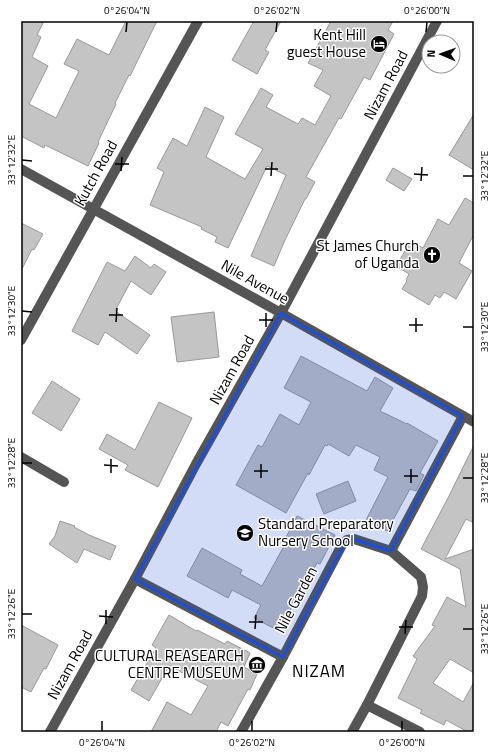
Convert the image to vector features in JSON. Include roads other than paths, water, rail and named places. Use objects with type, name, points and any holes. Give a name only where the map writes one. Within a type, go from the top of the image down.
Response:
[{"type":"street","name":"Kutch Road","points":[[21,340],[198,21]]},
{"type":"street","name":"Nizam Road","points":[[50,732],[135,579],[196,464],[281,313],[437,21]]},
{"type":"street","name":"Nile Avenue","points":[[21,169],[474,422]]},
{"type":"street","points":[[391,551],[463,416]]},
{"type":"street","points":[[21,457],[64,482]]},
{"type":"street","name":"Nile Garden","points":[[241,732],[342,545],[347,540],[354,539],[391,551],[421,577],[423,587],[422,596],[352,732]]},
{"type":"street","points":[[135,579],[283,656]]},
{"type":"street","points":[[367,705],[420,732]]},
{"type":"place","name":"Kent Hill guest House","points":[[379,44]]},
{"type":"place","name":"St James Church of Uganda","points":[[432,255]]},
{"type":"place","name":"Standard Preparatory Nursery School","points":[[245,533]]},
{"type":"place","name":"CULTURAL REASEARCH CENTRE MUSEUM","points":[[257,665]]},
{"type":"district","name":"NIZAM","points":[[319,671]]}]
